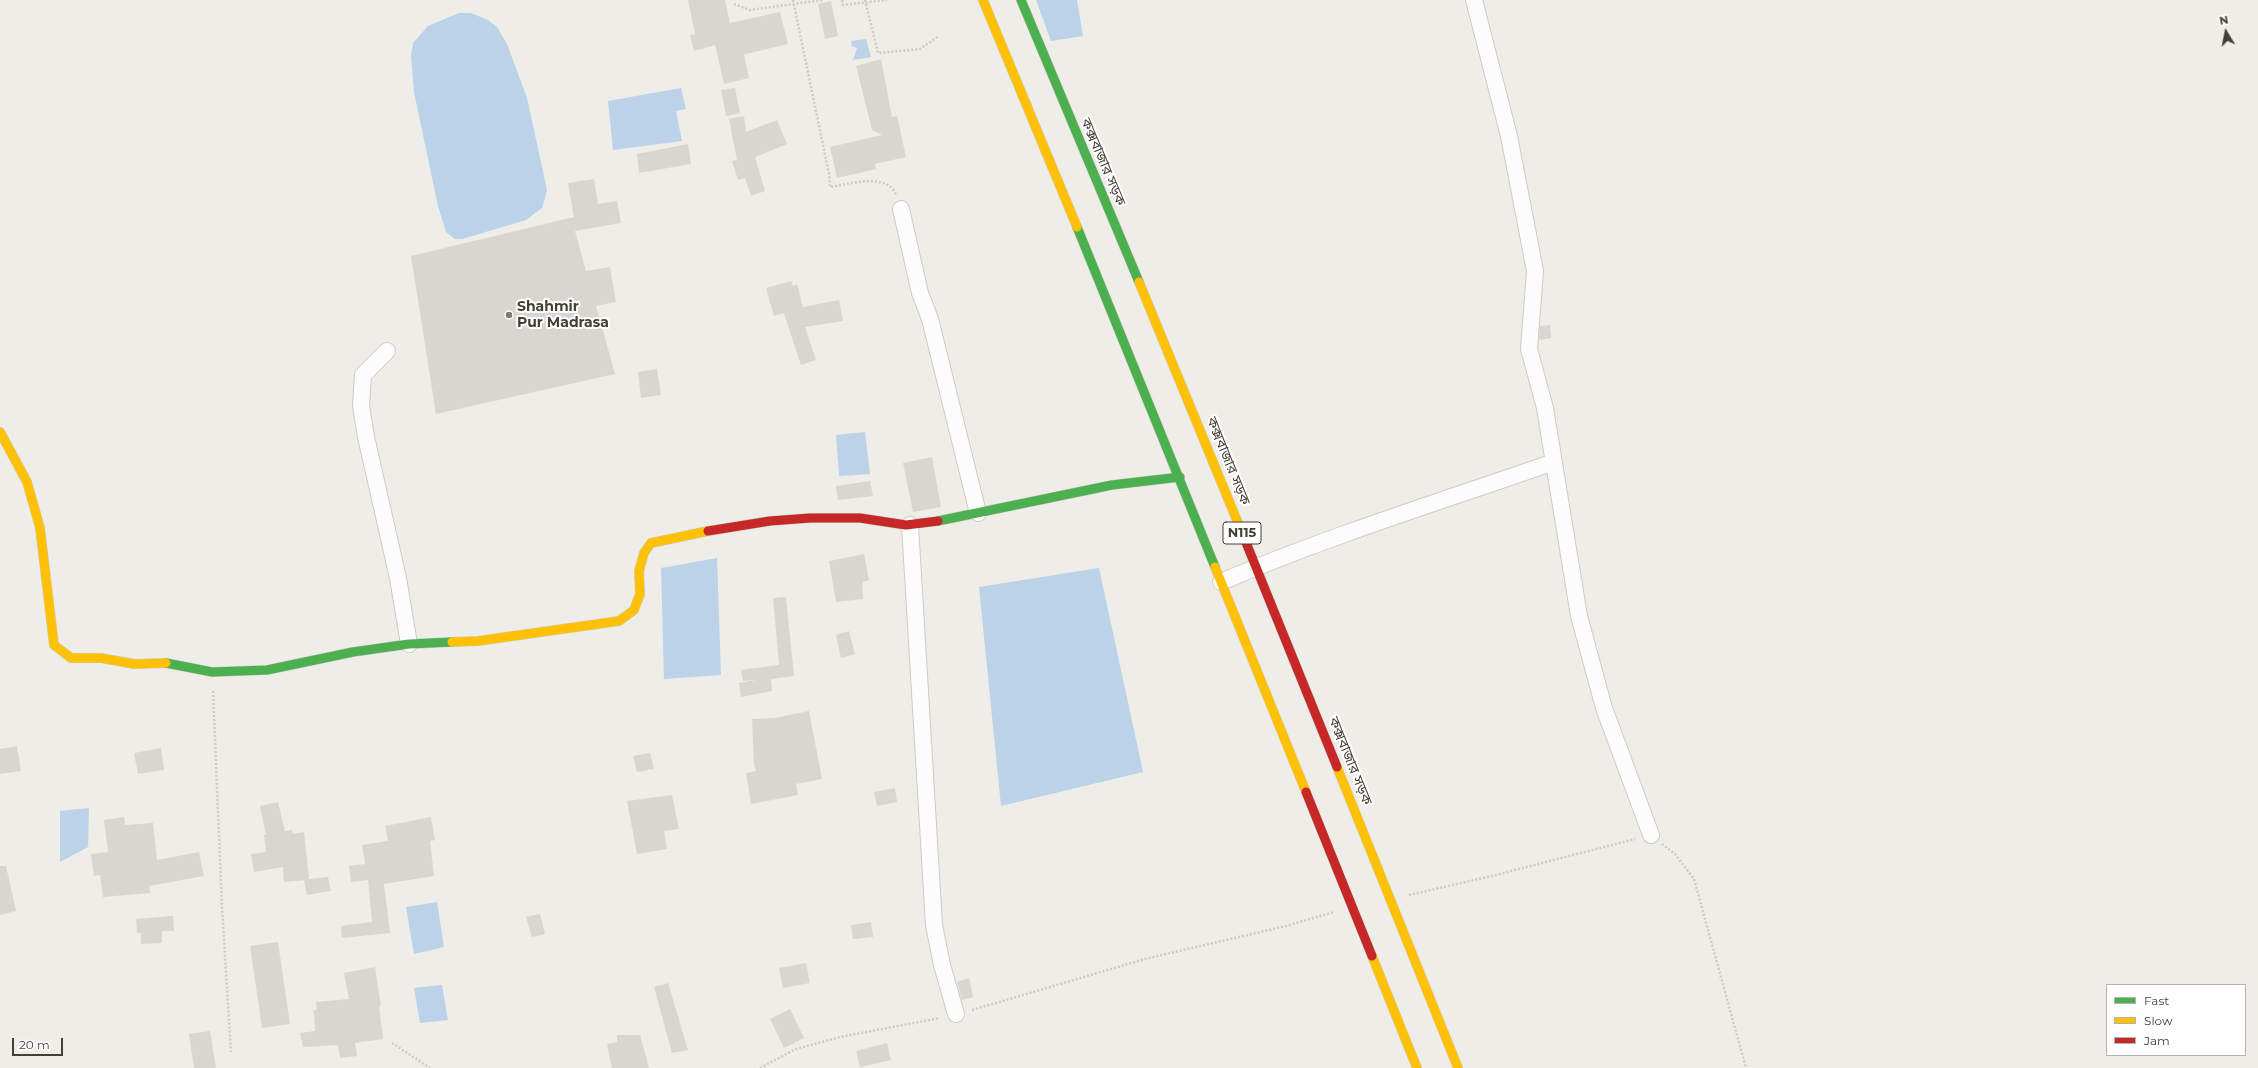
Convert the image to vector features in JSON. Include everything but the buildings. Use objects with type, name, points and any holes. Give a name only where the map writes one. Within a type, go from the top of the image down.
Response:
[{"type":"main road","name":"N115","points":[[983,0],[1180,477],[1220,582],[1353,906],[1416,1068]]},
{"type":"main road","name":"কক্সবাজার সড়ক","points":[[1021,0],[1256,567],[1458,1068]]},
{"type":"main road","points":[[0,432],[27,482],[40,528],[54,646],[71,658],[101,658],[134,664],[167,663],[212,672],[267,670],[353,652],[409,644],[478,641],[619,621],[634,610],[640,594],[639,571],[644,553],[651,543],[710,531],[809,518],[866,519],[910,525],[978,513],[1101,486],[1146,479],[1180,477]]},
{"type":"street","points":[[1474,0],[1509,136],[1535,271],[1529,349],[1545,408],[1579,616],[1604,708],[1650,835]]},
{"type":"street","points":[[900,209],[920,293],[932,326],[978,513]]},
{"type":"street","points":[[387,351],[363,375],[362,406],[373,469],[398,578],[409,644]]},
{"type":"street","points":[[1220,582],[1256,567],[1554,462]]},
{"type":"street","points":[[910,525],[934,925],[942,965],[956,1014]]},
{"type":"path","points":[[793,0],[829,174],[830,187],[874,181],[889,185],[893,188],[900,209]]},
{"type":"path","points":[[734,4],[750,10],[823,0]]},
{"type":"path","points":[[842,0],[843,5],[865,1],[887,0]]},
{"type":"path","points":[[865,1],[878,53],[920,49],[939,36]]},
{"type":"path","points":[[212,672],[222,907],[231,1052]]},
{"type":"path","points":[[1390,899],[1496,875],[1650,835],[1675,854],[1694,879],[1746,1068]]},
{"type":"path","points":[[760,1068],[796,1049],[840,1037],[956,1014],[1145,959],[1286,926],[1353,906]]},
{"type":"path","points":[[392,1043],[430,1068]]},
{"type":"water","points":[[1036,0],[1077,0],[1083,36],[1051,41]]},
{"type":"water","points":[[459,13],[471,13],[488,20],[497,27],[507,44],[527,98],[547,190],[542,208],[526,220],[462,239],[455,239],[446,232],[438,206],[414,92],[411,56],[413,43],[428,26]]},
{"type":"water","points":[[866,39],[871,57],[853,60],[857,48],[852,46],[851,41]]},
{"type":"water","points":[[681,88],[686,109],[676,111],[682,141],[613,150],[608,101]]},
{"type":"water","points":[[865,432],[870,474],[839,476],[836,435]]},
{"type":"water","points":[[717,558],[721,675],[664,679],[661,568]]},
{"type":"water","points":[[1099,568],[1143,772],[1001,806],[979,587]]},
{"type":"water","points":[[89,808],[88,847],[60,862],[60,811]]},
{"type":"water","points":[[437,902],[444,947],[414,954],[406,907]]},
{"type":"water","points":[[442,985],[448,1020],[420,1023],[414,988]]},
{"type":"traffic: fast","points":[[1021,0],[1139,282]]},
{"type":"traffic: fast","points":[[1077,227],[1215,567]]},
{"type":"traffic: fast","points":[[938,521],[1112,485],[1180,477]]},
{"type":"traffic: fast","points":[[166,663],[212,672],[267,670],[353,652],[409,644],[452,642]]},
{"type":"traffic: slow","points":[[983,0],[1077,227]]},
{"type":"traffic: slow","points":[[1139,282],[1245,540]]},
{"type":"traffic: slow","points":[[0,432],[27,482],[40,528],[54,645],[71,658],[101,658],[134,664],[166,663]]},
{"type":"traffic: slow","points":[[452,642],[478,641],[619,621],[634,610],[640,594],[639,571],[644,553],[651,543],[708,531]]},
{"type":"traffic: slow","points":[[1215,567],[1306,792]]},
{"type":"traffic: slow","points":[[1337,767],[1458,1068]]},
{"type":"traffic: slow","points":[[1372,956],[1417,1068]]},
{"type":"traffic: jam","points":[[708,531],[770,521],[810,518],[860,518],[906,525],[938,521]]},
{"type":"traffic: jam","points":[[1245,540],[1337,767]]},
{"type":"traffic: jam","points":[[1306,792],[1372,956]]},
{"type":"place","name":"Shahmir Pur Madrasa","points":[[509,315]]}]
